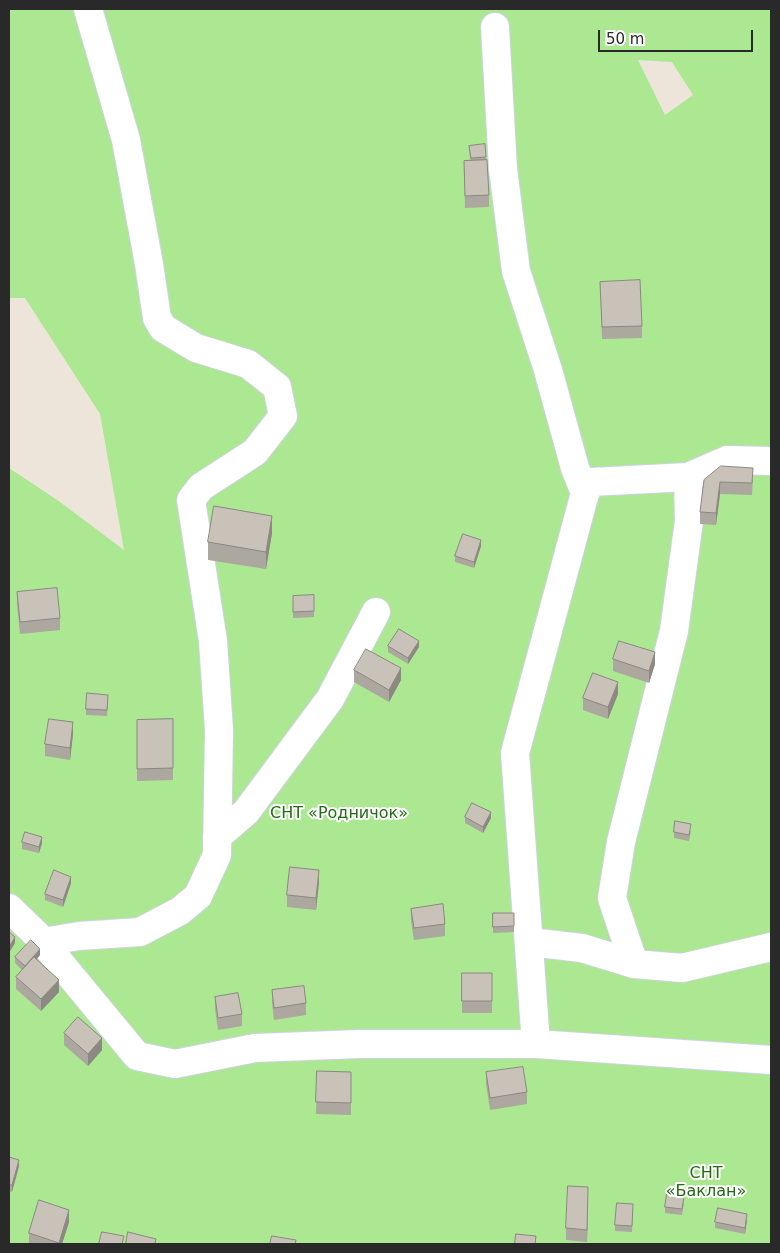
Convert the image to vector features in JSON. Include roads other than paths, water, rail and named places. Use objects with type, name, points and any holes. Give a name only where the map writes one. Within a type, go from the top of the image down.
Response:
[{"type":"street","points":[[43,942],[79,936],[140,932],[180,911],[198,896],[217,855],[219,730],[213,641],[191,500],[201,487],[255,452],[283,416],[277,387],[248,364],[196,348],[164,328],[157,318],[126,140],[88,9]]},
{"type":"street","points":[[495,28],[503,169],[516,272],[548,370],[575,468],[586,493]]},
{"type":"street","points":[[536,1044],[515,753],[586,493],[591,482],[688,477],[727,460],[771,461]]},
{"type":"street","points":[[634,964],[612,898],[621,842],[674,631],[689,521],[688,477]]},
{"type":"street","points":[[218,838],[246,812],[330,699],[376,612]]},
{"type":"street","points":[[9,908],[43,942],[138,1056],[175,1064],[255,1048],[359,1044],[536,1044],[771,1060]]},
{"type":"street","points":[[529,942],[582,948],[634,964],[682,968],[771,947]]},
{"type":"park label","name":"СНТ «Родничок»","points":[[339,814]]},
{"type":"park label","name":"СНТ «Баклан»","points":[[706,1183]]}]
